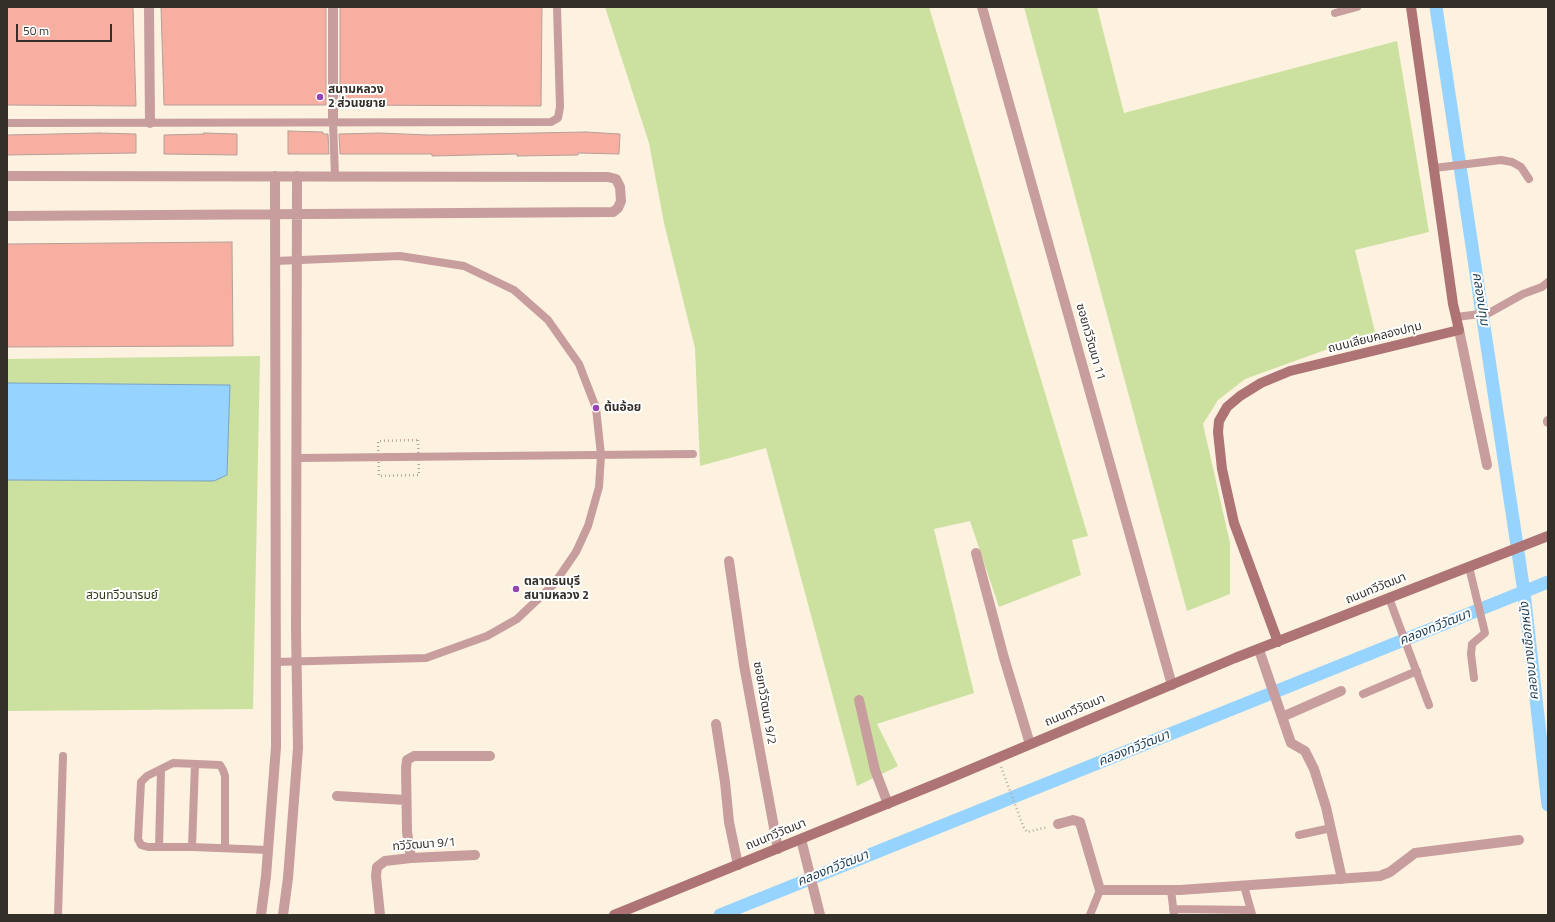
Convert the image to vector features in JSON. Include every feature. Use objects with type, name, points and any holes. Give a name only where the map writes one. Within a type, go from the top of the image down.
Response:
[{"type":"main road","points":[[1411,7],[1438,167],[1459,317],[1458,330]]},
{"type":"main road","name":"ถนนเลียบคลองปทุม","points":[[1278,642],[1234,523],[1222,469],[1218,432],[1219,421],[1228,407],[1240,396],[1260,383],[1290,372],[1458,330]]},
{"type":"main road","name":"ถนนทวีวัฒนา","points":[[614,915],[888,804],[1172,684],[1543,538]]},
{"type":"street","points":[[149,7],[150,123]]},
{"type":"street","points":[[333,7],[333,122]]},
{"type":"street","name":"ซอยทวีวัฒนา 11","points":[[982,7],[1172,684]]},
{"type":"street","points":[[7,176],[608,177],[616,179],[620,187],[621,202],[618,208],[613,212],[7,216]]},
{"type":"street","points":[[261,915],[276,747],[275,176]]},
{"type":"street","points":[[283,915],[298,748],[297,176]]},
{"type":"street","points":[[1458,330],[1487,465]]},
{"type":"street","points":[[976,553],[1004,658],[1030,744]]},
{"type":"street","name":"ซอยทวีวัฒนา 9/2","points":[[729,561],[744,665],[778,849]]},
{"type":"street","points":[[1259,650],[1264,670],[1291,743],[1305,751],[1314,769],[1331,828],[1342,880]]},
{"type":"street","points":[[1282,716],[1341,691]]},
{"type":"street","points":[[859,700],[875,770],[888,804]]},
{"type":"street","points":[[716,724],[725,782],[729,822],[738,865]]},
{"type":"street","points":[[411,858],[407,832],[407,760],[414,756],[490,756]]},
{"type":"street","points":[[337,796],[406,800]]},
{"type":"street","points":[[1058,824],[1077,820],[1082,825],[1100,890],[1171,890],[1342,880],[1380,876],[1390,872],[1415,853],[1519,840]]},
{"type":"street","points":[[801,839],[820,915]]},
{"type":"street","name":"ทวีวัฒนา 9/1","points":[[380,915],[376,876],[377,867],[385,861],[411,858],[475,855]]},
{"type":"lane","points":[[7,123],[551,122],[558,118],[560,107],[557,7]]},
{"type":"lane","points":[[1335,13],[1357,7]]},
{"type":"lane","points":[[333,122],[334,176]]},
{"type":"lane","points":[[1438,167],[1501,160],[1512,162],[1521,167],[1529,179]]},
{"type":"lane","points":[[275,261],[400,256],[464,266],[514,290],[548,320],[579,364],[596,408],[601,455],[599,487],[588,526],[576,552],[554,584],[517,618],[487,636],[426,658],[275,662]]},
{"type":"lane","points":[[1459,317],[1489,313],[1523,294],[1542,287],[1548,282]]},
{"type":"lane","points":[[297,458],[693,454]]},
{"type":"lane","points":[[1469,567],[1485,633],[1472,644],[1471,654],[1474,678]]},
{"type":"lane","points":[[1389,598],[1429,705]]},
{"type":"lane","points":[[1363,694],[1417,671]]},
{"type":"lane","points":[[58,915],[63,756]]},
{"type":"lane","points":[[225,848],[223,770],[220,765],[173,763],[165,766],[161,771],[147,776],[141,782],[138,839],[141,845],[159,847],[268,850]]},
{"type":"lane","points":[[192,847],[195,764]]},
{"type":"lane","points":[[159,847],[161,771]]},
{"type":"lane","points":[[1299,835],[1331,828]]},
{"type":"lane","points":[[1171,890],[1174,912],[1251,912],[1244,886]]},
{"type":"lane","points":[[1090,915],[1100,890]]},
{"type":"path","points":[[1003,770],[1020,818],[1027,832],[1058,824]]},
{"type":"green space","points":[[605,7],[929,7],[1088,536],[1072,540],[1081,575],[999,607],[970,521],[934,529],[974,693],[877,724],[898,766],[857,786],[766,448],[700,466],[695,348],[664,223],[649,143]]},
{"type":"green space","points":[[1024,7],[1097,7],[1124,113],[1397,41],[1429,232],[1355,250],[1375,332],[1245,379],[1218,400],[1203,424],[1230,543],[1230,594],[1187,611]]},
{"type":"green space","name":"สวนทวีวนารมย์","points":[[260,356],[253,709],[7,711],[7,480],[214,481],[227,475],[230,385],[7,383],[7,359]]},
{"type":"water","points":[[7,383],[230,385],[227,475],[214,481],[7,480]]},
{"type":"building","points":[[7,7],[133,7],[136,106],[7,105]]},
{"type":"building","points":[[161,7],[326,7],[326,105],[164,105]]},
{"type":"building","points":[[340,7],[542,7],[541,106],[340,105]]},
{"type":"building","points":[[288,131],[323,132],[323,134],[328,134],[329,154],[288,154]]},
{"type":"building","points":[[586,132],[620,134],[619,154],[578,153],[578,155],[517,156],[517,154],[432,156],[432,154],[340,154],[339,134],[379,133],[429,135]]},
{"type":"building","points":[[99,133],[136,134],[136,153],[7,155],[7,135]]},
{"type":"building","points":[[204,133],[237,134],[237,155],[164,154],[164,135]]},
{"type":"building","points":[[232,242],[233,346],[7,347],[7,244]]},
{"type":"waterway","name":"คลองปทุม","points":[[1436,7],[1524,592],[1548,805]]},
{"type":"waterway","name":"คลองทวีวัฒนา","points":[[720,915],[1548,582]]},
{"type":"place","name":"สนามหลวง 2 ส่วนขยาย","points":[[320,97]]},
{"type":"place","name":"ต้นอ้อย","points":[[596,408]]},
{"type":"place","name":"ตลาดธนบุรี สนามหลวง 2","points":[[516,589]]},
{"type":"water label","name":"คลองบางเชือกหนัง","points":[[1530,651]]}]
